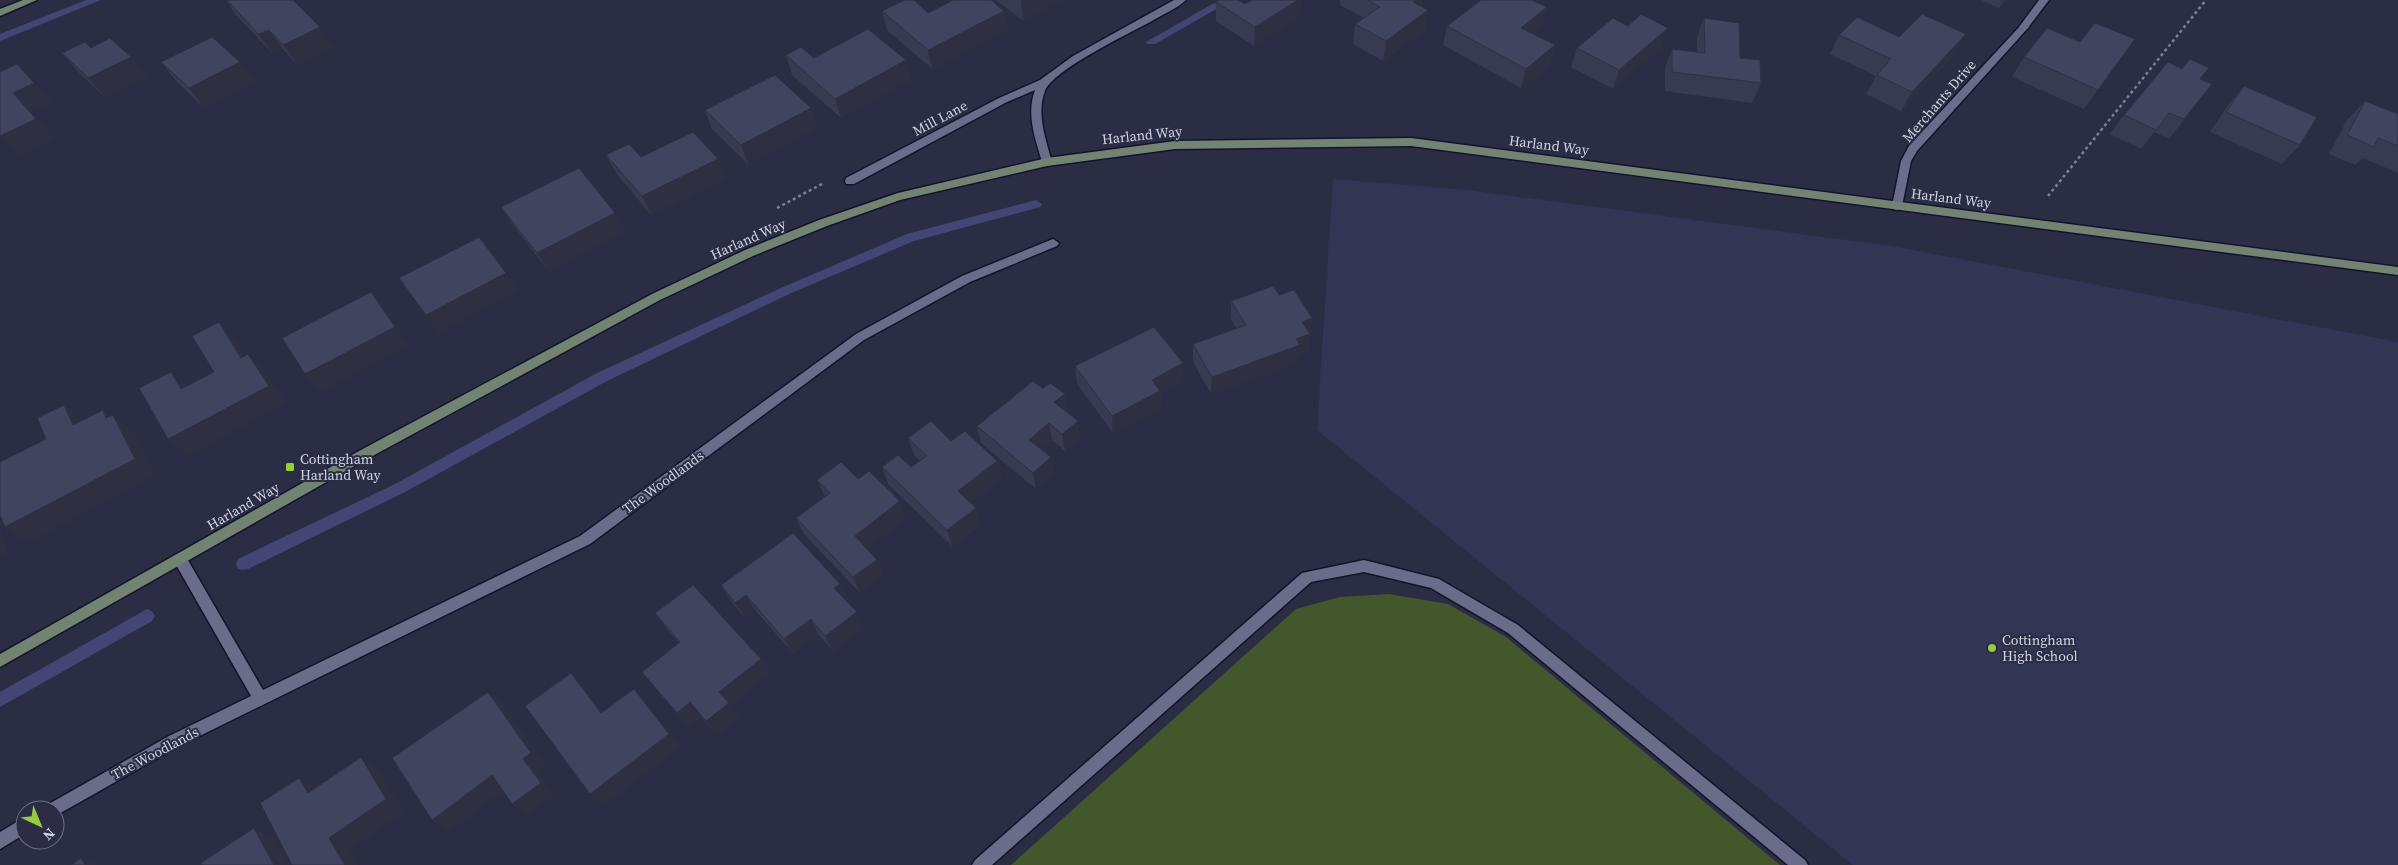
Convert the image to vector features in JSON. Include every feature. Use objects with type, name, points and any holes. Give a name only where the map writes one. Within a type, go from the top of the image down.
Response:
[{"type":"main road","points":[[0,12],[32,0]]},
{"type":"main road","name":"Harland Way","points":[[0,661],[363,454],[656,297],[749,253],[823,223],[898,197],[1047,162],[1175,145],[1411,142],[2398,270]]},
{"type":"street","name":"Mill Lane","points":[[850,181],[1003,100],[1044,82],[1077,58],[1181,0]]},
{"type":"street","name":"Merchants Drive","points":[[1897,206],[1906,161],[1914,149],[2024,27],[2044,0]]},
{"type":"street","points":[[1044,82],[1035,100],[1036,121],[1047,162]]},
{"type":"street","name":"The Woodlands","points":[[65,803],[174,741],[585,540],[860,338],[966,279],[1053,243]]},
{"type":"street","points":[[180,559],[260,699]]},
{"type":"street","points":[[980,865],[1307,577],[1364,566],[1434,583],[1513,629],[1800,865]]},
{"type":"street","points":[[0,841],[15,831]]},
{"type":"path","points":[[2026,223],[2206,0]]},
{"type":"shaded area","name":"Cottingham High School","points":[[1333,179],[1466,190],[1892,246],[2398,342],[2398,865],[1853,865],[1317,430]]},
{"type":"green space","points":[[1389,594],[1448,604],[1506,637],[1780,865],[1011,865],[1296,609],[1340,597]]},
{"type":"building","points":[[227,0],[293,0],[320,27],[283,45],[269,30],[258,34]]},
{"type":"building","points":[[905,0],[914,0],[928,13],[953,0],[991,0],[1004,11],[928,50],[882,11]]},
{"type":"building","points":[[1219,0],[1238,0],[1245,4],[1252,0],[1298,0],[1255,27],[1216,2]]},
{"type":"building","points":[[1368,0],[1416,0],[1413,2],[1428,10],[1386,41],[1355,24],[1380,7]]},
{"type":"building","points":[[1481,0],[1532,0],[1547,7],[1521,28],[1555,45],[1526,69],[1447,26]]},
{"type":"building","points":[[1641,14],[1668,28],[1619,70],[1577,48],[1613,18],[1628,26]]},
{"type":"building","points":[[1922,14],[1966,34],[1912,92],[1877,75],[1891,59],[1839,35],[1857,17],[1899,37]]},
{"type":"building","points":[[1704,18],[1739,23],[1740,58],[1760,60],[1761,83],[1672,72],[1672,49],[1705,53]]},
{"type":"building","points":[[2095,23],[2135,39],[2098,90],[2024,57],[2047,28],[2080,42]]},
{"type":"building","points":[[868,29],[906,60],[835,99],[786,55],[801,47],[814,58]]},
{"type":"building","points":[[212,37],[240,62],[189,88],[161,62]]},
{"type":"building","points":[[110,38],[131,57],[88,78],[62,53],[85,42],[91,48]]},
{"type":"building","points":[[2190,59],[2209,68],[2200,79],[2212,84],[2184,119],[2169,113],[2156,130],[2124,115],[2168,62],[2182,69]]},
{"type":"building","points":[[17,64],[34,83],[13,93],[36,119],[0,136],[0,72]]},
{"type":"building","points":[[775,75],[811,108],[741,145],[705,110]]},
{"type":"building","points":[[2244,86],[2317,117],[2300,145],[2226,112]]},
{"type":"building","points":[[2365,101],[2398,114],[2398,146],[2378,138],[2374,147],[2347,135]]},
{"type":"building","points":[[693,132],[718,159],[642,196],[606,155],[629,144],[641,157]]},
{"type":"building","points":[[579,168],[615,213],[537,253],[501,207]]},
{"type":"building","points":[[479,237],[506,273],[426,315],[399,278]]},
{"type":"building","points":[[1273,286],[1279,295],[1294,290],[1312,318],[1302,322],[1310,334],[1296,339],[1300,345],[1212,377],[1193,344],[1246,325],[1231,301]]},
{"type":"building","points":[[371,292],[395,327],[305,374],[282,338]]},
{"type":"building","points":[[219,322],[241,358],[248,354],[269,386],[168,439],[139,388],[171,372],[181,389],[214,372],[192,336]]},
{"type":"building","points":[[1154,327],[1183,363],[1152,380],[1160,391],[1112,416],[1075,366]]},
{"type":"building","points":[[1033,381],[1043,389],[1050,383],[1065,394],[1054,402],[1078,421],[1062,434],[1049,423],[1029,440],[1051,457],[1033,473],[977,426]]},
{"type":"building","points":[[64,405],[73,425],[103,410],[106,418],[113,415],[135,459],[5,527],[0,515],[0,462],[46,439],[37,418]]},
{"type":"building","points":[[931,421],[951,441],[965,431],[997,461],[958,491],[976,508],[947,530],[882,467],[898,455],[911,467],[927,456],[908,438]]},
{"type":"building","points":[[841,462],[858,479],[869,471],[900,501],[855,536],[877,560],[853,577],[796,518],[830,493],[817,480]]},
{"type":"building","points":[[793,533],[840,584],[834,588],[857,612],[825,636],[811,619],[784,639],[746,595],[735,603],[721,585]]},
{"type":"building","points":[[693,585],[761,659],[719,692],[729,703],[706,721],[690,702],[677,713],[642,672],[680,642],[655,613]]},
{"type":"building","points":[[571,673],[601,713],[634,689],[669,734],[590,794],[525,706]]},
{"type":"building","points":[[488,692],[531,753],[523,759],[541,783],[512,804],[492,775],[432,820],[392,758]]},
{"type":"building","points":[[361,757],[386,799],[329,838],[345,865],[292,865],[260,803],[299,778],[308,793]]},
{"type":"building","points":[[254,828],[274,865],[202,865],[201,863]]},
{"type":"building","points":[[81,858],[85,865],[71,865]]},
{"type":"waterway","points":[[0,38],[96,0]]},
{"type":"waterway","points":[[1151,42],[1214,6]]},
{"type":"waterway","points":[[243,564],[400,488],[602,377],[785,291],[911,237],[1036,204]]},
{"type":"waterway","points":[[0,700],[147,616]]},
{"type":"place","name":"Cottingham Harland Way","points":[[290,467]]},
{"type":"place","name":"Cottingham High School","points":[[1992,648]]}]
